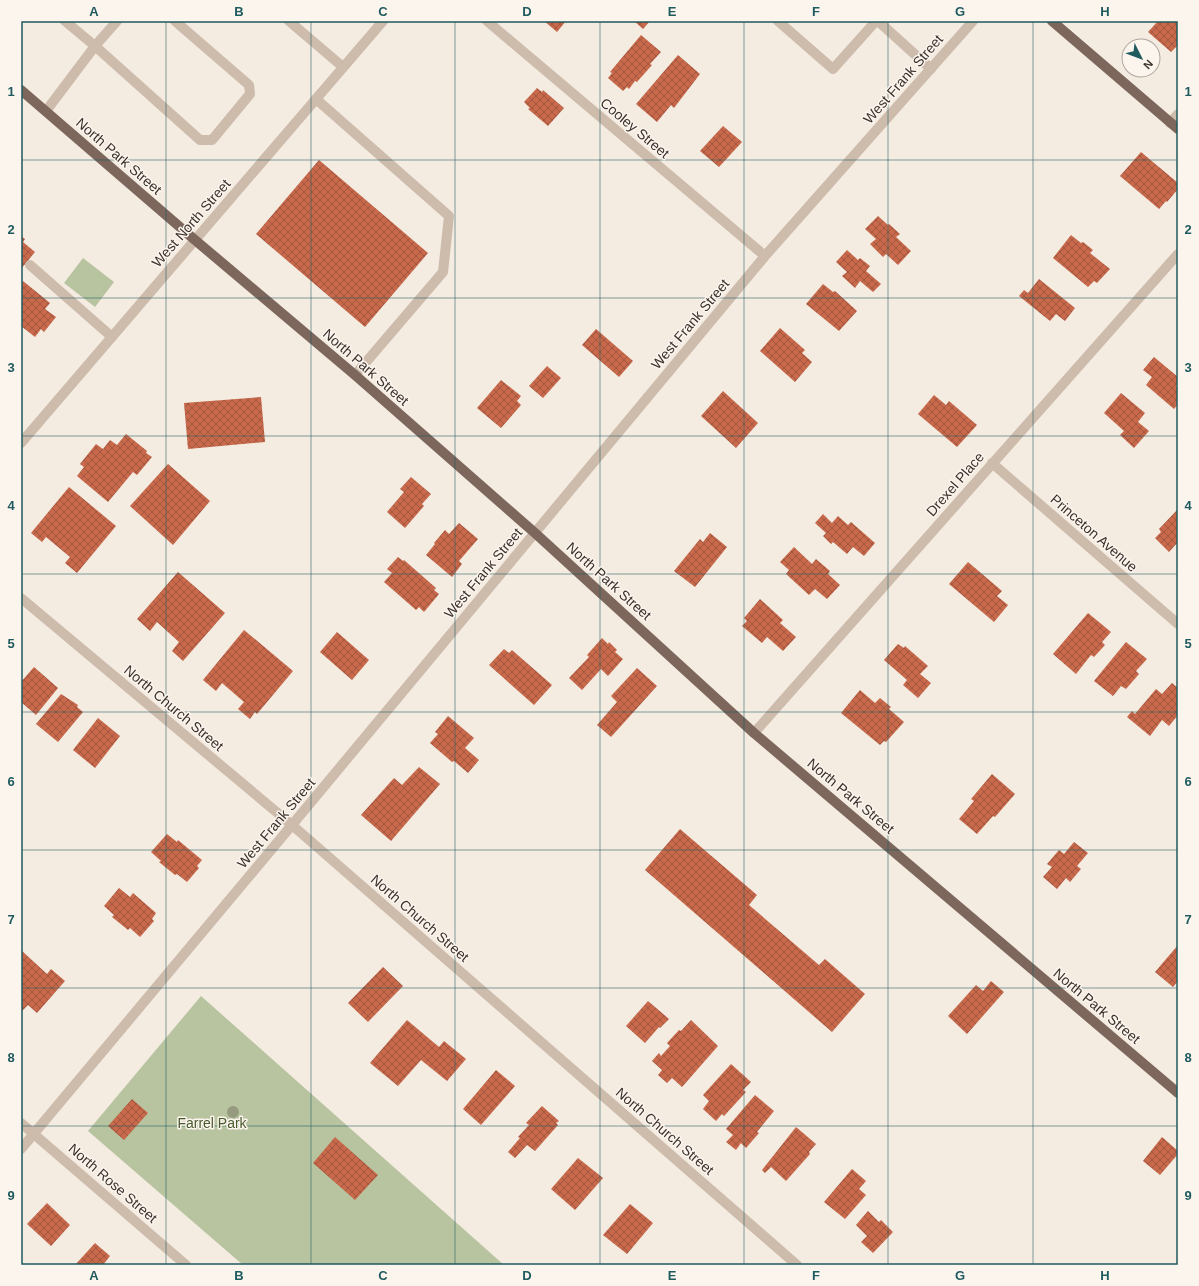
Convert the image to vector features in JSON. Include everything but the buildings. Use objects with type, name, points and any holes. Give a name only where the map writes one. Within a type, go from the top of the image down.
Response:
[{"type":"main road","points":[[1052,21],[1174,126]]},
{"type":"main road","name":"North Park Street","points":[[21,90],[194,240],[355,375],[534,533],[754,733],[1178,1093]]},
{"type":"street","points":[[66,21],[200,140],[212,140],[250,94],[249,85],[175,21]]},
{"type":"street","points":[[46,111],[95,46],[117,21]]},
{"type":"street","points":[[289,21],[343,67]]},
{"type":"street","name":"West North Street","points":[[21,443],[383,21]]},
{"type":"street","name":"Cooley Street","points":[[487,21],[765,256]]},
{"type":"street","points":[[778,21],[833,69],[877,21],[931,69]]},
{"type":"street","name":"West Frank Street","points":[[21,1148],[292,826],[765,256],[973,21]]},
{"type":"street","points":[[316,98],[449,216],[443,272],[355,375]]},
{"type":"street","points":[[1174,126],[1178,114]]},
{"type":"street","name":"Drexel Place","points":[[754,733],[1178,254]]},
{"type":"street","points":[[30,265],[112,337]]},
{"type":"street","name":"Princeton Avenue","points":[[992,463],[1178,624]]},
{"type":"street","name":"North Church Street","points":[[21,598],[292,826],[797,1265]]},
{"type":"street","name":"North Rose Street","points":[[21,1123],[186,1265]]},
{"type":"green space","points":[[83,258],[114,282],[95,307],[64,283]]},
{"type":"green space","name":"Farrel Park","points":[[201,996],[504,1265],[243,1265],[88,1131]]}]
